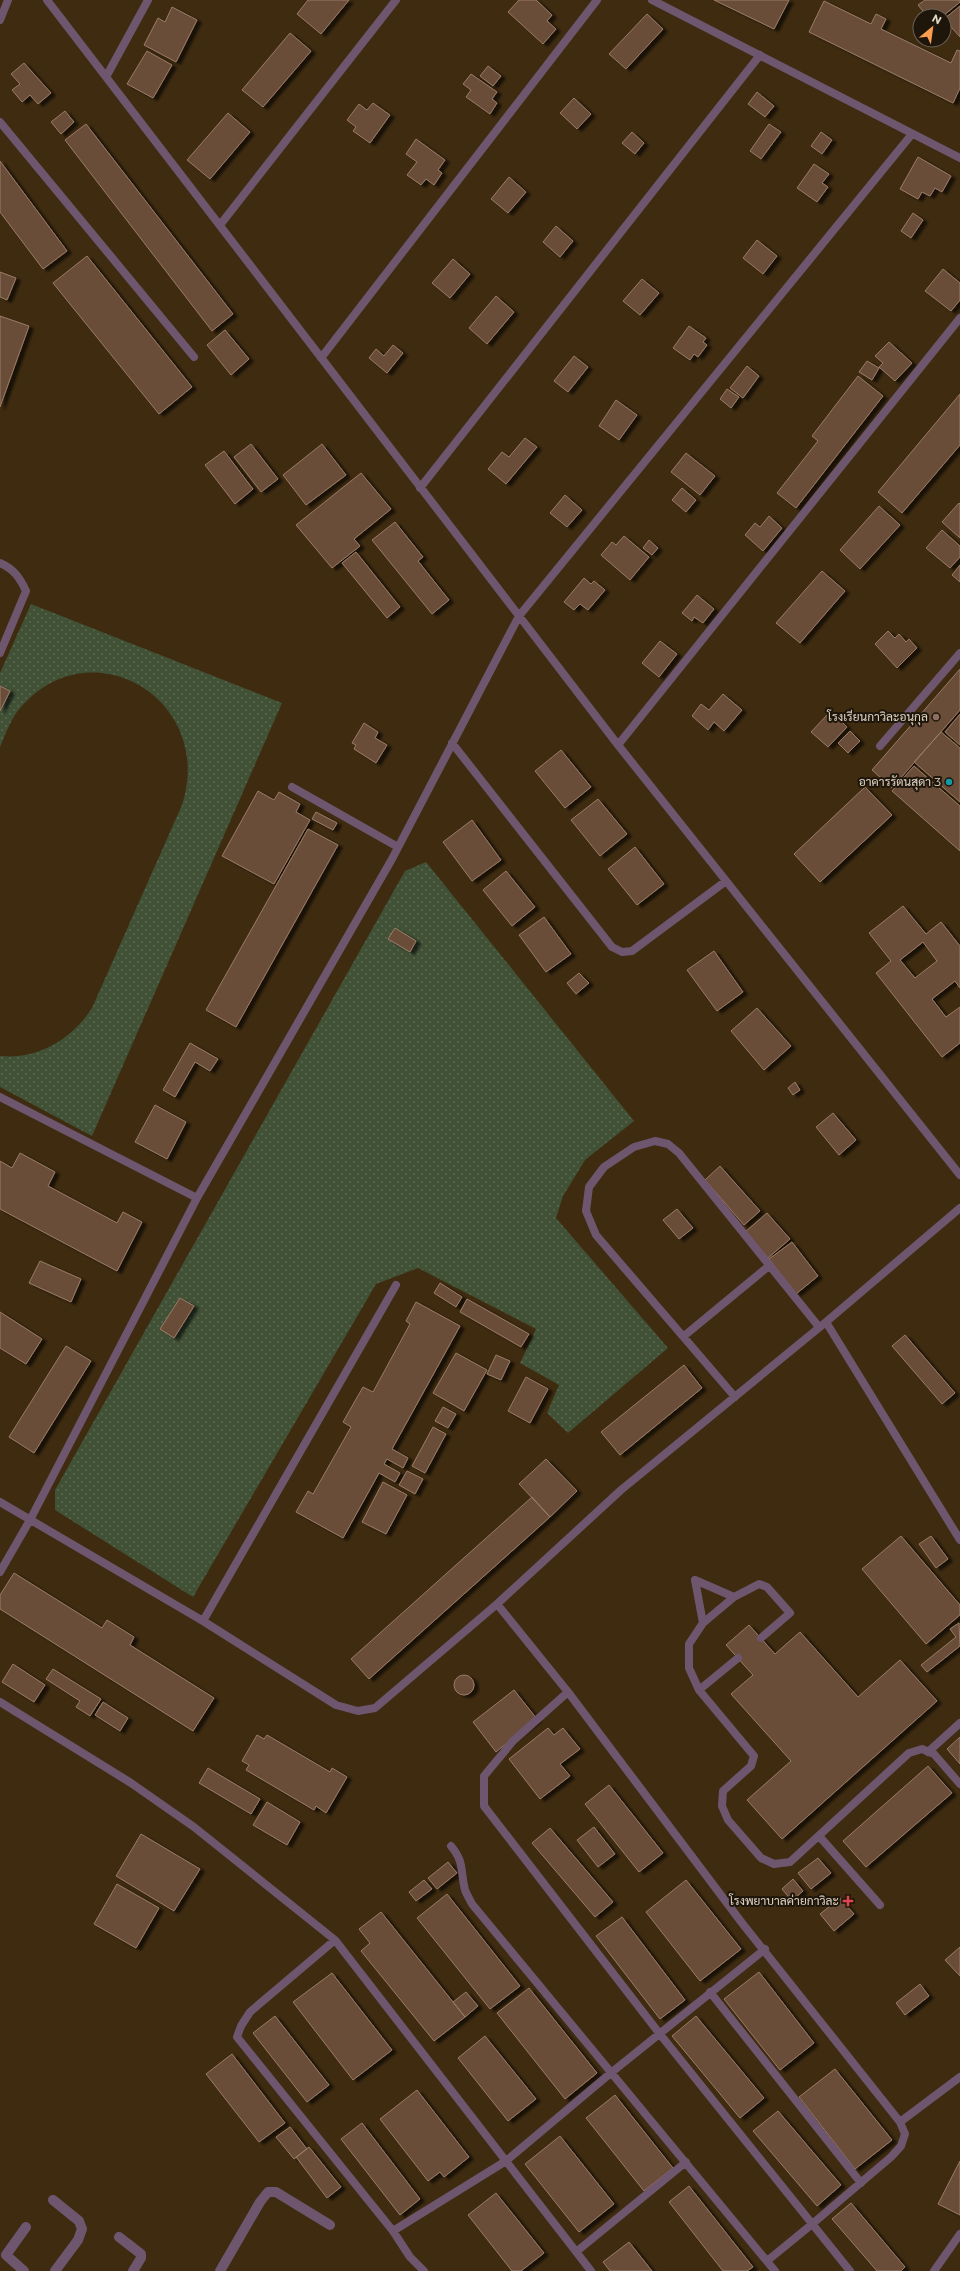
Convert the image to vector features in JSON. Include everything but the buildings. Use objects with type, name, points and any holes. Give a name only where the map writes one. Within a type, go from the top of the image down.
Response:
[{"type":"street","points":[[220,2271],[260,2202],[268,2192],[276,2192],[330,2225]]},
{"type":"street","points":[[53,2200],[79,2221],[82,2228],[78,2240],[55,2271]]},
{"type":"street","points":[[24,2271],[6,2255],[26,2227]]},
{"type":"street","points":[[119,2237],[141,2254],[141,2258],[133,2271]]},
{"type":"lane","points":[[0,20],[8,0]]},
{"type":"lane","points":[[47,0],[618,745],[960,1175]]},
{"type":"lane","points":[[106,77],[148,0]]},
{"type":"lane","points":[[220,225],[396,0]]},
{"type":"lane","points":[[321,358],[597,0]]},
{"type":"lane","points":[[652,0],[960,158]]},
{"type":"lane","points":[[420,488],[760,55]]},
{"type":"lane","points":[[0,122],[194,357]]},
{"type":"lane","points":[[0,1572],[30,1520],[197,1198],[398,847],[519,616],[912,134]]},
{"type":"lane","points":[[618,745],[960,318]]},
{"type":"lane","points":[[0,563],[9,567],[20,577],[26,591],[0,653]]},
{"type":"lane","points":[[880,746],[960,653]]},
{"type":"lane","points":[[452,743],[612,947],[622,952],[632,951],[726,881]]},
{"type":"lane","points":[[292,787],[398,847]]},
{"type":"lane","points":[[0,1097],[197,1198]]},
{"type":"lane","points":[[735,1397],[596,1235],[586,1211],[589,1187],[604,1167],[634,1147],[655,1141],[668,1144],[679,1154],[770,1265],[823,1324],[960,1540]]},
{"type":"lane","points":[[0,1502],[203,1621],[336,1705],[358,1712],[375,1708],[497,1604],[621,1490],[823,1324],[960,1208]]},
{"type":"lane","points":[[684,1336],[770,1265]]},
{"type":"lane","points":[[203,1621],[396,1285]]},
{"type":"lane","points":[[703,1624],[695,1580],[734,1597]]},
{"type":"lane","points":[[761,1638],[790,1613],[767,1587],[759,1584],[734,1597],[703,1624],[689,1644],[689,1668],[699,1690],[754,1756],[751,1766],[723,1791],[722,1806],[728,1820],[761,1858],[774,1864],[790,1862],[909,1753],[922,1749],[934,1754],[960,1784]]},
{"type":"lane","points":[[497,1604],[568,1692],[742,1923],[900,2122],[905,2134],[900,2146],[891,2157],[767,2260]]},
{"type":"lane","points":[[699,1690],[738,1658]]},
{"type":"lane","points":[[568,1692],[513,1741],[484,1776],[484,1806],[659,2033],[811,2225],[850,2271]]},
{"type":"lane","points":[[0,1702],[131,1783],[194,1827],[335,1940],[591,2271]]},
{"type":"lane","points":[[928,1752],[960,1723]]},
{"type":"lane","points":[[819,1836],[880,1905]]},
{"type":"lane","points":[[451,1846],[458,1855],[463,1866],[465,1890],[472,1904],[775,2271]]},
{"type":"lane","points":[[335,1940],[250,2012],[240,2026],[237,2037],[393,2231],[410,2258],[424,2271]]},
{"type":"lane","points":[[393,2231],[506,2160],[659,2033],[764,1949]]},
{"type":"lane","points":[[710,1992],[861,2183]]},
{"type":"lane","points":[[900,2122],[960,2077]]},
{"type":"lane","points":[[576,2252],[686,2162]]},
{"type":"lane","points":[[934,2271],[960,2234]]},
{"type":"green space","points":[[31,604],[282,703],[92,1136],[0,1087],[0,1056],[28,1055],[53,1045],[75,1029],[92,1008],[182,805],[188,767],[181,734],[164,706],[140,686],[112,674],[80,673],[49,684],[17,711],[0,747],[0,673]]},
{"type":"green space","points":[[426,862],[634,1121],[585,1160],[563,1196],[556,1218],[668,1348],[568,1433],[547,1413],[559,1385],[520,1363],[536,1329],[418,1268],[376,1284],[193,1597],[55,1510],[55,1490],[405,871]]},
{"type":"place","name":"โรงเรียนกาวิละอนุกุล","points":[[936,717]]},
{"type":"place","name":"อาคารรัตนสุดา 3","points":[[949,782]]},
{"type":"place","name":"โรงพยาบาลค่ายกาวิละ","points":[[848,1901]]}]
